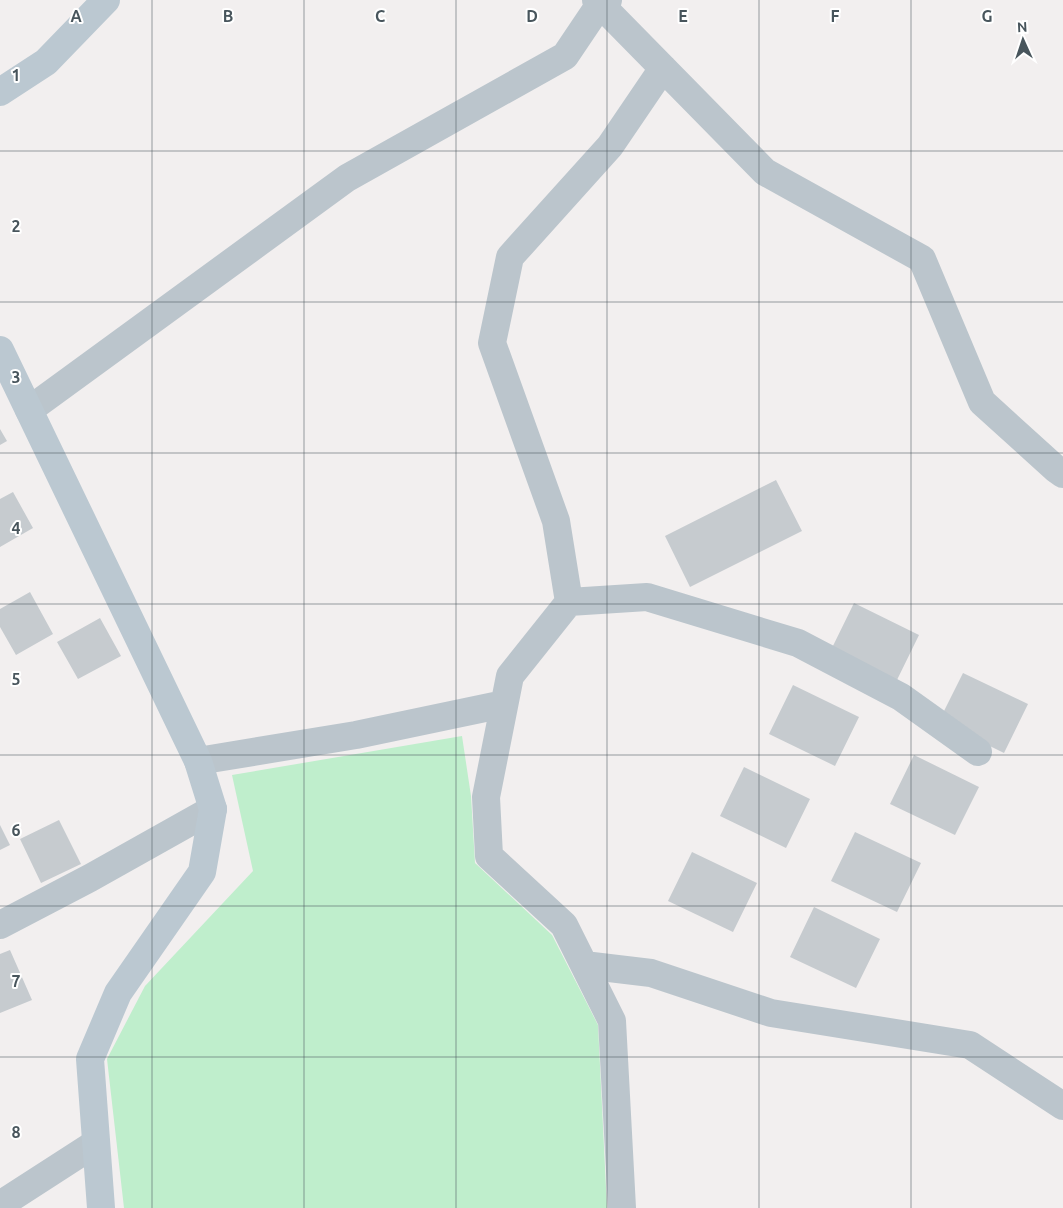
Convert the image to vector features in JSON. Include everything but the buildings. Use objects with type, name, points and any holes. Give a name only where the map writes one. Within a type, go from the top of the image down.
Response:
[{"type":"street","points":[[0,92],[46,62],[106,0]]},
{"type":"street","points":[[29,410],[347,178],[565,56],[601,1],[663,68],[765,172],[922,259],[982,402],[1063,474]]},
{"type":"street","points":[[622,1208],[612,1021],[564,925],[489,856],[486,797],[510,676],[568,602],[556,521],[492,343],[510,258],[610,146],[663,68]]},
{"type":"street","points":[[0,350],[198,760],[212,809],[202,872],[118,993],[90,1059],[101,1208]]},
{"type":"street","points":[[568,602],[647,597],[798,643],[901,697],[978,752]]},
{"type":"street","points":[[198,760],[356,735],[504,704]]},
{"type":"street","points":[[0,925],[90,878],[212,809]]},
{"type":"street","points":[[584,965],[652,973],[771,1013],[970,1045],[1060,1099]]},
{"type":"street","points":[[0,1205],[96,1142]]},
{"type":"green space","points":[[462,736],[471,796],[475,863],[552,935],[598,1025],[607,1208],[124,1208],[107,1059],[145,986],[253,871],[232,775]]}]
